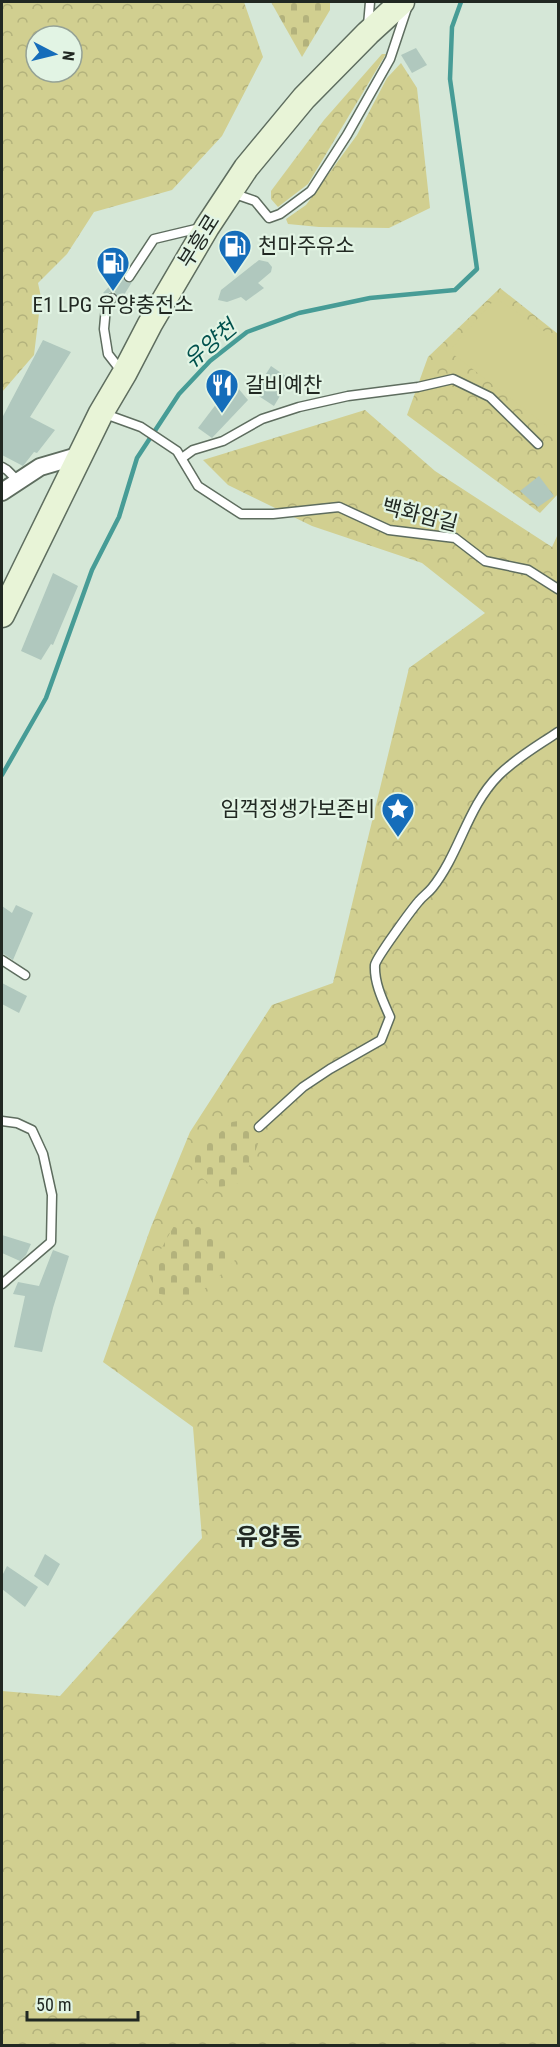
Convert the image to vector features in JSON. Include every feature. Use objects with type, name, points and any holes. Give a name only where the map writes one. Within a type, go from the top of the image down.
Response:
[{"type":"main road","name":"부흥로","points":[[2,615],[101,413],[207,227],[246,168],[304,98],[402,2]]},
{"type":"street","points":[[2,492],[40,467],[81,455]]},
{"type":"lane","points":[[368,33],[370,2]]},
{"type":"lane","points":[[230,193],[255,201],[269,218],[280,214],[310,191],[347,135],[390,59],[409,2]]},
{"type":"lane","points":[[129,277],[154,239],[207,227]]},
{"type":"lane","points":[[112,298],[106,308],[104,329],[108,354],[124,374]]},
{"type":"lane","points":[[101,413],[141,427],[179,455],[223,441],[262,419],[299,407],[348,396],[417,387],[453,379],[490,397],[538,444]]},
{"type":"lane","name":"백화암길","points":[[179,455],[198,486],[241,514],[273,514],[339,507],[389,530],[455,538],[485,561],[528,570],[558,589]]},
{"type":"lane","points":[[2,467],[18,481]]},
{"type":"lane","points":[[259,1127],[303,1087],[381,1040],[390,1017],[379,994],[375,964],[381,951],[395,936],[450,862],[473,810],[496,780],[558,732]]},
{"type":"lane","points":[[2,960],[25,975]]},
{"type":"lane","points":[[2,1121],[17,1123],[32,1130],[43,1154],[52,1195],[51,1242],[2,1284]]},
{"type":"green space","points":[[2,2],[244,2],[263,57],[222,136],[172,190],[94,212],[67,254],[38,283],[41,297],[34,355],[2,392]]},
{"type":"green space","points":[[271,2],[330,2],[330,10],[302,57]]},
{"type":"green space","points":[[382,54],[386,54],[308,184],[278,207],[271,199],[271,191],[324,120]]},
{"type":"green space","points":[[401,63],[417,88],[430,208],[389,228],[288,224],[286,219],[306,205],[357,135],[387,78]]},
{"type":"green space","points":[[500,288],[558,334],[558,494],[540,513],[407,415],[428,357]]},
{"type":"green space","points":[[496,298],[558,341],[558,411],[548,427],[449,351]]},
{"type":"green space","points":[[365,410],[435,471],[552,547],[558,534],[558,2045],[2,2045],[2,1691],[60,1696],[202,1538],[193,1427],[103,1362],[151,1227],[190,1132],[272,1005],[333,983],[409,668],[485,613],[422,563],[312,526],[228,485],[203,460]]},
{"type":"green space","points":[[238,1121],[259,1127],[262,1132],[241,1183],[216,1188],[192,1171],[196,1154],[232,1122]]},
{"type":"green space","points":[[175,1224],[205,1226],[237,1258],[211,1284],[193,1295],[182,1297],[157,1293],[148,1273]]},
{"type":"building","points":[[416,48],[427,65],[412,73],[401,55]]},
{"type":"building","points":[[259,260],[268,262],[272,267],[271,272],[258,283],[264,288],[246,301],[241,297],[227,302],[218,300],[221,290]]},
{"type":"building","points":[[123,272],[124,280],[128,283],[132,282],[119,303],[115,292],[106,295],[103,293]]},
{"type":"building","points":[[43,340],[71,352],[30,417],[55,430],[37,453],[34,452],[23,466],[2,455],[2,418]]},
{"type":"building","points":[[271,366],[290,379],[274,406],[254,393]]},
{"type":"building","name":"갈비예찬","points":[[233,382],[248,400],[212,438],[198,428]]},
{"type":"building","points":[[539,476],[554,496],[538,507],[520,491]]},
{"type":"building","points":[[53,573],[78,586],[53,645],[51,644],[41,660],[21,651]]},
{"type":"building","points":[[16,905],[33,913],[13,960],[2,953],[2,906],[12,913]]},
{"type":"building","points":[[2,983],[27,996],[19,1013],[2,1004]]},
{"type":"building","points":[[2,1235],[31,1244],[20,1261],[2,1253]]},
{"type":"building","points":[[53,1250],[69,1256],[42,1352],[14,1347],[25,1296],[13,1294],[18,1282],[39,1286]]},
{"type":"building","points":[[45,1554],[60,1564],[48,1586],[34,1576]]},
{"type":"building","points":[[7,1566],[38,1587],[25,1607],[2,1589],[2,1576]]},
{"type":"waterway","name":"유양천","points":[[2,775],[46,698],[92,570],[119,517],[137,458],[179,394],[210,361],[247,332],[299,313],[370,298],[455,290],[477,269],[450,79],[452,27],[461,2]]},
{"type":"place","name":"천마주유소","points":[[235,275]]},
{"type":"place","name":"E1 LPG 유양충전소","points":[[113,292]]},
{"type":"place","name":"갈비예찬","points":[[222,414]]},
{"type":"place","name":"임꺽정생가보존비","points":[[398,838]]},
{"type":"district","name":"유양동","points":[[269,1537]]}]
